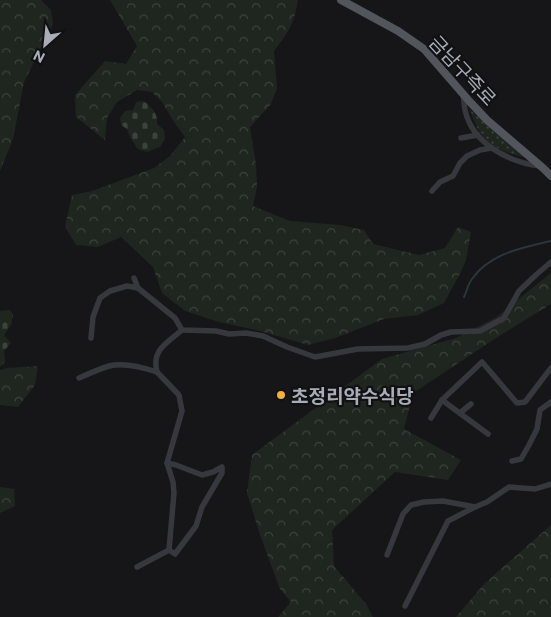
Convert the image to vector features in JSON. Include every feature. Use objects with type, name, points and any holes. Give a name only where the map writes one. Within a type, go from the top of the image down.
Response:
[{"type":"main road","name":"금남구즉로","points":[[341,0],[398,31],[424,49],[487,120],[551,176]]},
{"type":"street","points":[[463,94],[465,111],[473,129],[484,142],[511,158],[527,164],[541,166]]},
{"type":"street","points":[[461,138],[478,135]]},
{"type":"street","points":[[432,191],[440,182],[453,176],[460,163],[467,156],[480,150],[492,148]]},
{"type":"street","points":[[156,372],[155,364],[160,347],[182,330],[263,336],[315,357],[358,348],[408,348],[425,344],[451,332],[480,331],[504,318],[519,292],[551,262]]},
{"type":"street","points":[[134,278],[138,288]]},
{"type":"street","points":[[91,338],[93,317],[100,298],[110,291],[127,286],[138,288],[175,318],[182,330]]},
{"type":"street","points":[[430,418],[442,400],[482,362],[517,403],[525,402],[551,368]]},
{"type":"street","points":[[78,378],[109,366],[124,365],[144,368],[156,372],[179,395],[182,411],[167,463],[173,482],[174,493],[169,550]]},
{"type":"street","points":[[442,400],[488,434]]},
{"type":"street","points":[[512,461],[521,458],[536,429],[540,410],[551,402]]},
{"type":"street","points":[[460,413],[471,404]]},
{"type":"street","points":[[167,463],[202,475],[222,467],[222,473],[202,507],[196,526],[175,554],[169,550]]},
{"type":"street","points":[[405,606],[448,521],[487,502],[510,487],[535,489],[551,484]]},
{"type":"street","points":[[387,555],[403,514],[412,505],[424,502],[443,502],[475,507]]},
{"type":"street","points":[[137,567],[169,550]]},
{"type":"green space","points":[[0,0],[41,0],[51,10],[53,24],[24,82],[13,139],[0,171]]},
{"type":"green space","points":[[110,0],[298,0],[290,27],[274,51],[277,88],[271,104],[250,127],[256,165],[257,187],[253,206],[290,221],[340,225],[364,230],[373,244],[419,255],[445,248],[458,227],[471,232],[466,260],[444,303],[418,315],[384,319],[335,338],[308,345],[260,331],[219,322],[185,311],[162,293],[153,267],[121,237],[98,247],[76,245],[65,227],[72,195],[92,191],[154,168],[170,156],[185,137],[162,102],[152,92],[137,90],[117,102],[107,118],[105,140],[76,117],[75,95],[105,61],[126,64],[137,46]]},
{"type":"green space","points":[[144,101],[152,108],[157,124],[164,130],[165,139],[160,147],[147,152],[138,149],[127,129],[121,125],[120,118],[125,111],[133,110],[136,102]]},
{"type":"green space","points":[[469,109],[526,158],[501,150],[485,139],[479,131]]},
{"type":"green space","points":[[551,273],[551,304],[413,393],[404,429],[461,460],[448,480],[395,472],[332,530],[334,566],[366,604],[373,617],[278,617],[291,602],[280,589],[247,493],[252,455],[382,359],[456,338],[495,318]]},
{"type":"green space","points":[[10,310],[13,315],[11,325],[4,335],[11,343],[4,351],[5,362],[0,367],[0,311]]},
{"type":"green space","points":[[38,366],[35,385],[18,407],[0,405],[0,370]]},
{"type":"green space","points":[[0,487],[14,489],[15,506],[0,513]]},
{"type":"green space","points":[[551,525],[551,617],[456,617],[484,584]]},
{"type":"waterway","points":[[464,297],[469,283],[479,270],[497,257],[551,241]]},
{"type":"place","name":"초정리약수식당","points":[[281,395]]}]
